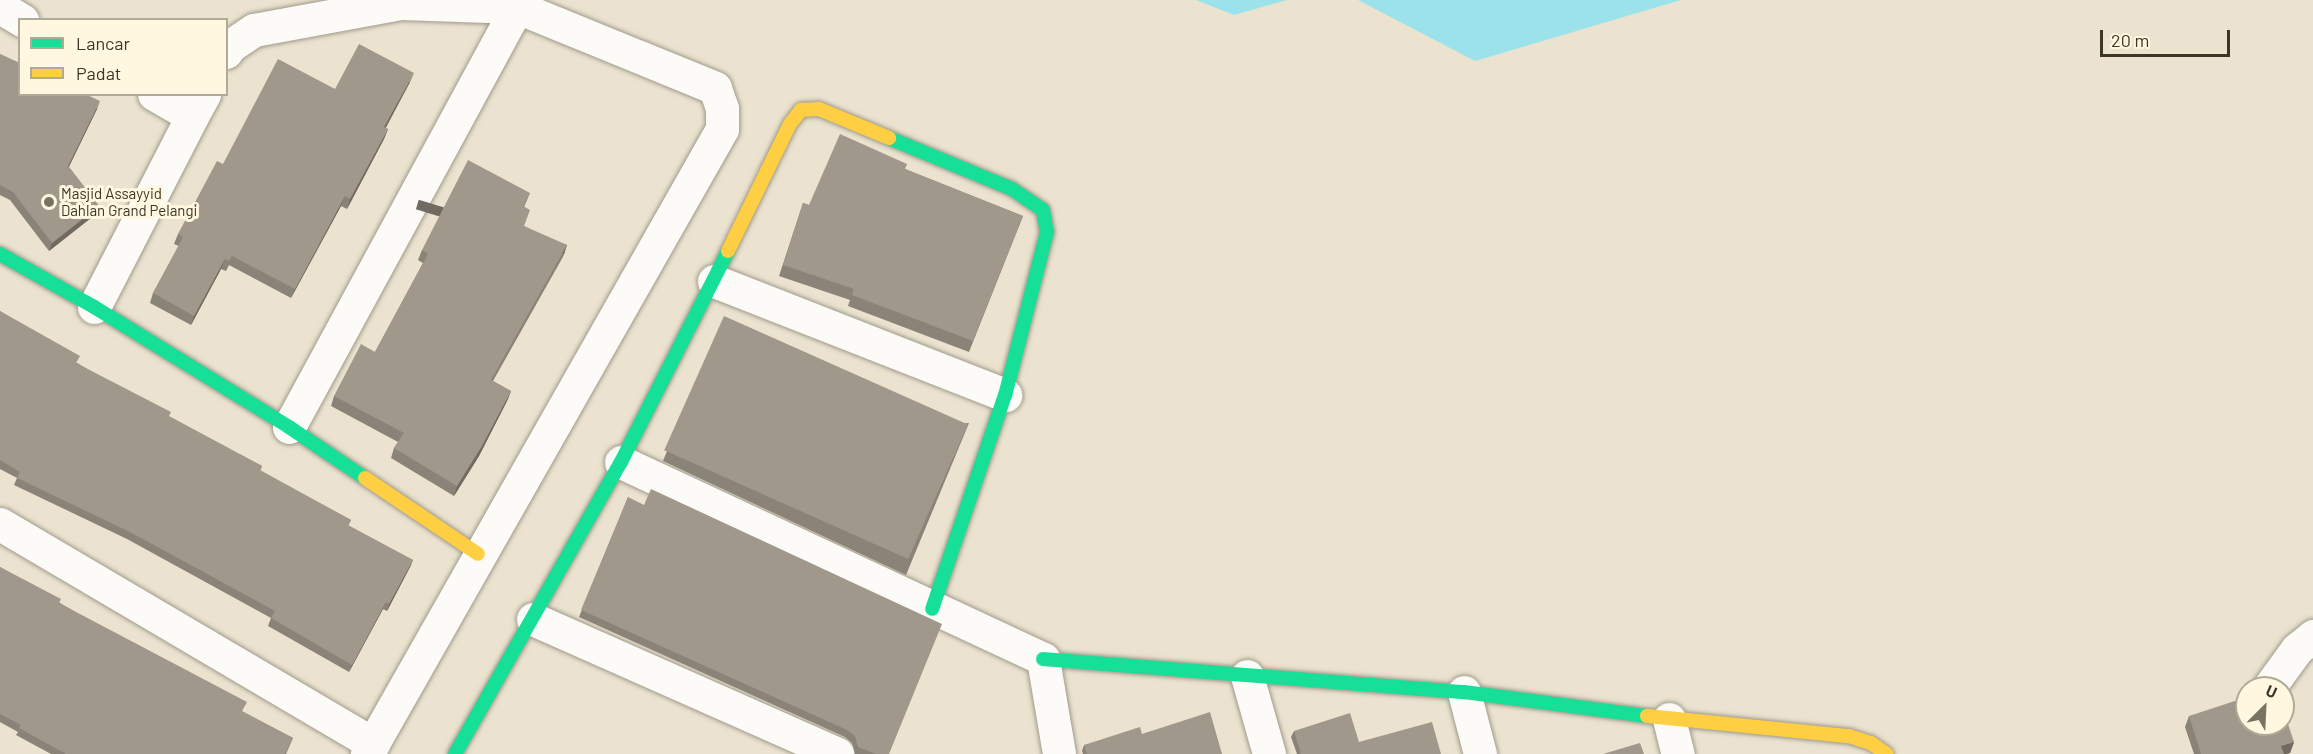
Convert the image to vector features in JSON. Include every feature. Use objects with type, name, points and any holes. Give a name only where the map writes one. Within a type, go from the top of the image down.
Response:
[{"type":"street","points":[[0,524],[370,749],[478,554],[722,129],[722,108],[715,88],[517,7],[401,3],[254,30],[228,48]]},
{"type":"street","points":[[0,7],[19,18]]},
{"type":"street","points":[[289,427],[517,7]]},
{"type":"street","points":[[94,308],[198,105],[162,96]]},
{"type":"street","points":[[455,754],[621,462],[714,281],[790,124],[801,110],[819,109],[1012,189],[1043,210],[1047,232],[1005,394],[932,609]]},
{"type":"street","points":[[0,254],[94,308],[289,427],[478,554]]},
{"type":"street","points":[[714,281],[1005,394]]},
{"type":"street","points":[[621,462],[932,609],[1043,658],[1464,692],[1669,719],[1849,736],[1871,743],[1887,754]]},
{"type":"street","points":[[533,619],[837,754]]},
{"type":"street","points":[[2277,676],[2297,649],[2313,636]]},
{"type":"street","points":[[1043,658],[1059,754]]},
{"type":"street","points":[[1247,676],[1269,754]]},
{"type":"street","points":[[1464,692],[1480,754]]},
{"type":"street","points":[[1669,719],[1678,754]]},
{"type":"water","points":[[1196,0],[1287,0],[1234,15]]},
{"type":"water","points":[[1358,0],[1681,0],[1475,61]]},
{"type":"building","points":[[359,44],[414,73],[384,127],[388,129],[350,199],[345,196],[295,289],[232,256],[229,261],[225,259],[194,316],[153,293],[183,237],[178,234],[217,161],[223,164],[278,59],[335,89]]},
{"type":"building","points":[[0,54],[18,62],[18,96],[89,96],[100,101],[68,166],[99,206],[52,243],[13,192],[0,185]]},
{"type":"building","points":[[840,134],[907,164],[905,169],[1023,216],[973,341],[852,295],[854,289],[783,265],[803,203],[809,205]]},
{"type":"building","points":[[468,160],[530,193],[523,206],[530,210],[524,226],[567,245],[491,380],[511,391],[482,446],[457,486],[394,448],[404,433],[334,396],[361,344],[375,352],[428,254],[422,250]]},
{"type":"building","points":[[0,311],[80,356],[76,363],[171,412],[169,416],[262,466],[260,470],[351,520],[348,525],[413,560],[389,604],[386,602],[352,665],[271,618],[275,611],[130,532],[17,478],[20,472],[0,460]]},
{"type":"building","points":[[724,316],[968,425],[908,559],[664,450]]},
{"type":"building","points":[[651,489],[942,624],[889,754],[876,754],[858,747],[855,736],[847,730],[581,610],[628,497],[644,505]]},
{"type":"building","points":[[0,567],[61,599],[59,603],[247,702],[242,711],[293,738],[285,754],[66,754],[19,728],[21,725],[0,714]]},
{"type":"building","points":[[2235,701],[2235,736],[2292,736],[2294,742],[2281,746],[2284,754],[2201,754],[2189,716]]},
{"type":"building","points":[[1210,712],[1222,754],[1087,754],[1084,745],[1140,727],[1142,734]]},
{"type":"building","points":[[1350,713],[1359,742],[1432,722],[1441,754],[1301,754],[1294,731]]},
{"type":"building","points":[[1640,743],[1644,754],[1603,754]]},
{"type":"traffic: fast","points":[[889,138],[1012,189],[1043,210],[1047,232],[1005,395],[932,609]]},
{"type":"traffic: fast","points":[[455,754],[621,462],[728,251]]},
{"type":"traffic: fast","points":[[0,254],[94,307],[289,427],[365,478]]},
{"type":"traffic: fast","points":[[1043,659],[1464,692],[1647,716]]},
{"type":"traffic: slow","points":[[728,251],[790,124],[801,110],[819,109],[889,138]]},
{"type":"traffic: slow","points":[[365,478],[478,554]]},
{"type":"traffic: slow","points":[[1647,716],[1849,736],[1871,743],[1887,754]]},
{"type":"place","name":"Masjid Assayyid Dahlan Grand Pelangi","points":[[49,202]]}]
